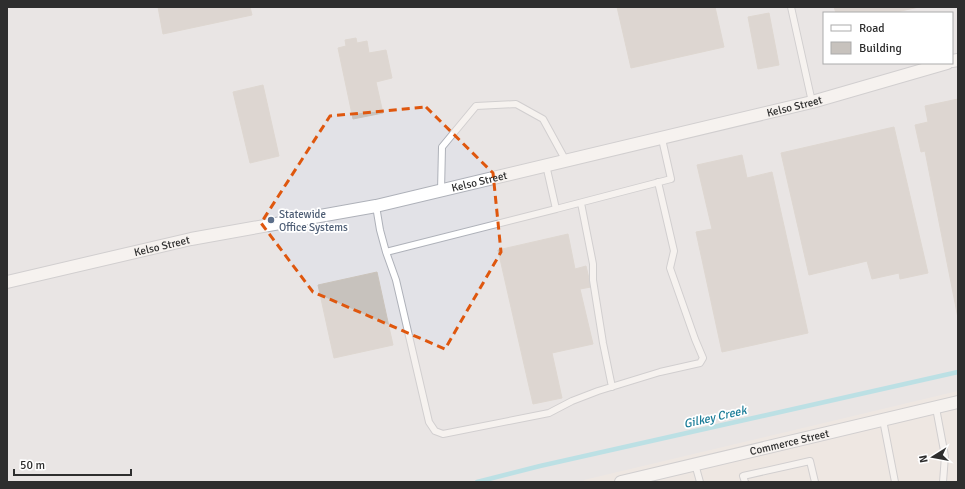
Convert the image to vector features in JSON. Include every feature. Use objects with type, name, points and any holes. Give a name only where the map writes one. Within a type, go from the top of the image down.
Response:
[{"type":"street","name":"Kelso Street","points":[[7,282],[191,239],[376,206],[812,102],[944,64]]},
{"type":"street","name":"Commerce Street","points":[[621,482],[958,402]]},
{"type":"lane","points":[[791,7],[812,102]]},
{"type":"lane","points":[[440,191],[442,147],[476,106],[516,104],[544,119],[566,161]]},
{"type":"lane","points":[[386,252],[671,179],[662,139]]},
{"type":"lane","points":[[546,165],[556,209]]},
{"type":"lane","points":[[376,206],[380,230],[396,280],[429,422],[435,431],[443,434],[549,413],[598,390],[660,372],[700,363],[703,358],[670,268],[674,251],[658,182]]},
{"type":"lane","points":[[581,203],[593,264],[593,280],[612,387]]},
{"type":"lane","points":[[936,408],[945,456],[943,482]]},
{"type":"lane","points":[[883,420],[895,482]]},
{"type":"lane","points":[[745,482],[744,476],[810,461],[814,482]]},
{"type":"lane","points":[[695,464],[700,482]]},
{"type":"highlighted area","points":[[426,107],[493,173],[501,252],[445,349],[313,292],[261,223],[330,116]]},
{"type":"shaded area","points":[[7,7],[958,7],[958,391],[584,480],[584,482],[7,482]]},
{"type":"building","points":[[158,7],[250,7],[252,15],[163,34]]},
{"type":"building","points":[[617,7],[715,7],[724,47],[631,68]]},
{"type":"building","points":[[834,7],[919,7],[896,12],[836,12]]},
{"type":"building","points":[[769,13],[779,65],[758,69],[748,17]]},
{"type":"building","points":[[356,38],[357,43],[367,41],[369,53],[386,50],[392,78],[376,82],[383,113],[353,119],[338,48],[346,46],[345,40]]},
{"type":"building","points":[[263,85],[279,156],[250,163],[233,92]]},
{"type":"building","points":[[958,99],[958,318],[925,151],[921,152],[915,125],[928,122],[925,106]]},
{"type":"building","points":[[894,127],[928,273],[900,279],[899,273],[872,279],[867,261],[809,275],[781,153]]},
{"type":"building","points":[[742,155],[747,178],[772,172],[808,333],[722,352],[696,232],[712,229],[697,165]]},
{"type":"building","points":[[568,234],[575,269],[586,266],[591,287],[580,289],[593,344],[552,353],[562,398],[533,404],[498,250]]},
{"type":"building","points":[[377,272],[393,345],[334,358],[318,285]]},
{"type":"waterway","name":"Gilkey Creek","points":[[477,482],[540,466],[958,372]]},
{"type":"place","name":"Statewide Office Systems","points":[[271,220]]}]
